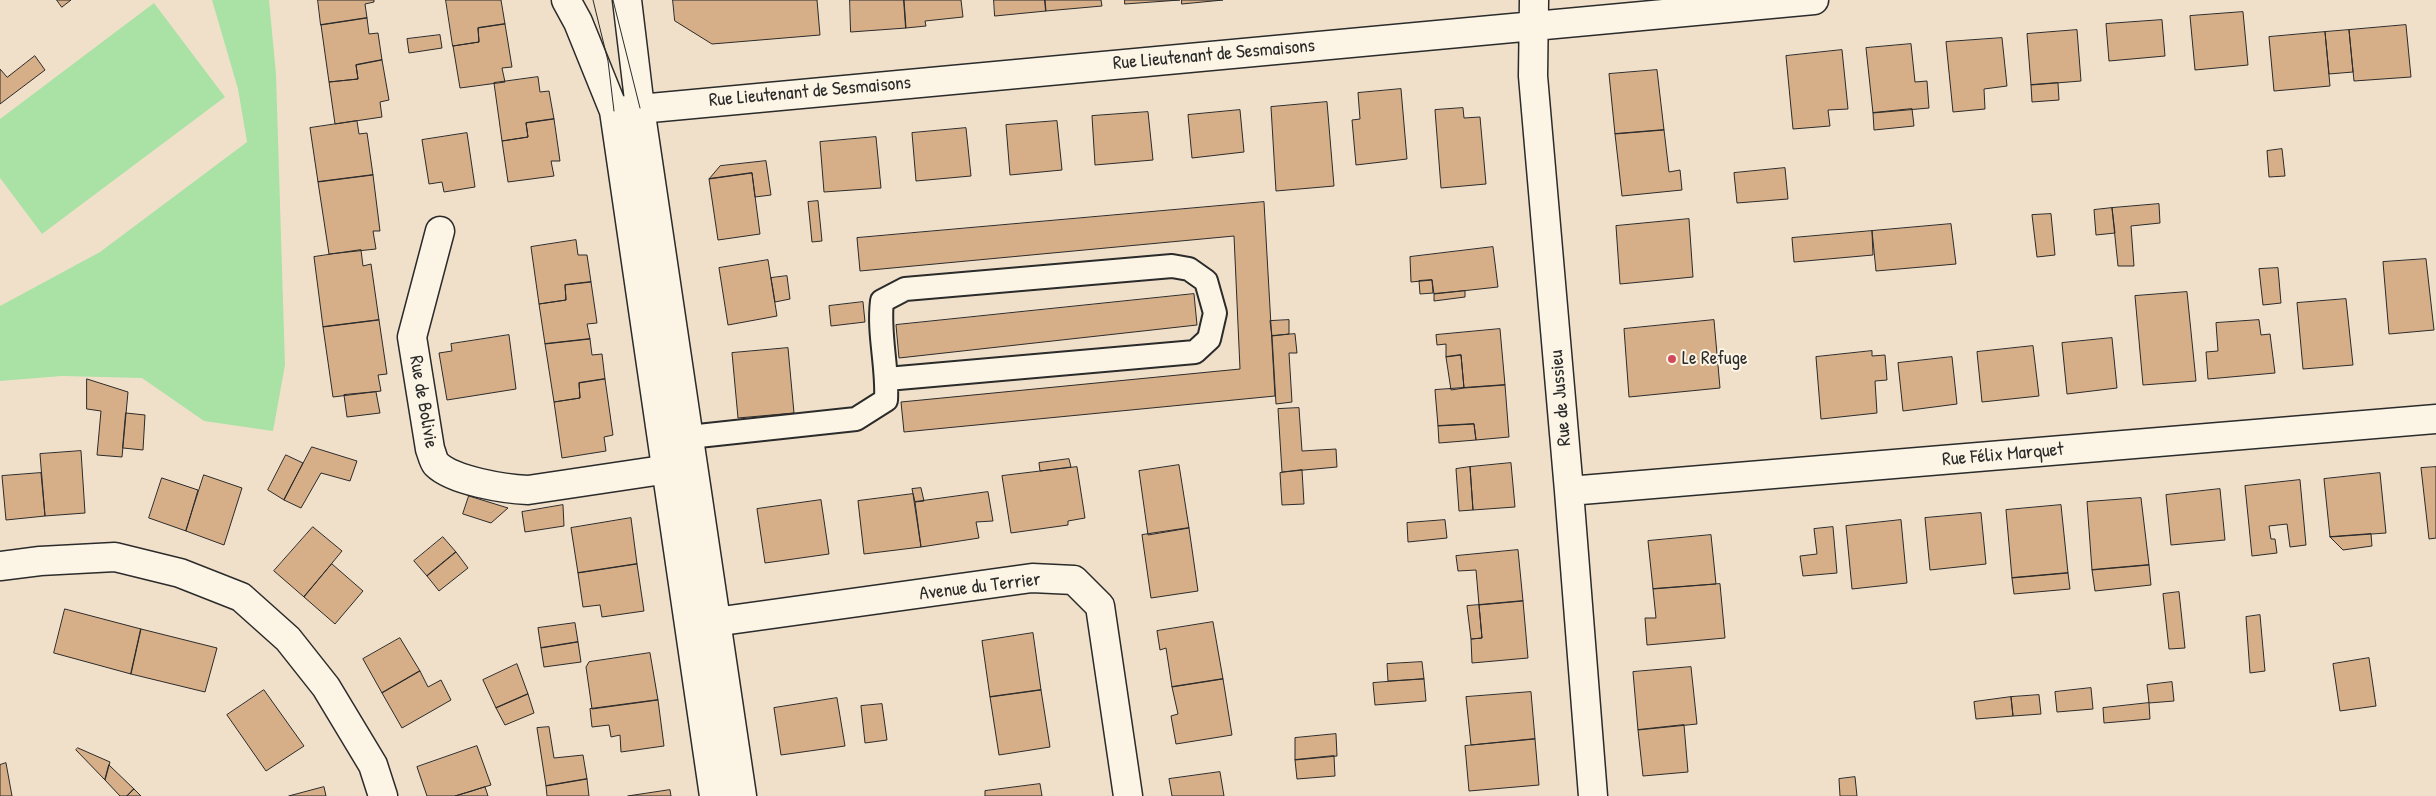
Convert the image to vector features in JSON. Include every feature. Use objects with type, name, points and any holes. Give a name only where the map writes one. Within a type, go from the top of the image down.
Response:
[{"type":"street","points":[[566,0],[627,110],[689,437],[693,466],[714,796]]},
{"type":"street","points":[[627,0],[627,110],[666,468],[742,796]]},
{"type":"street","name":"Rue Lieutenant de Sesmaisons","points":[[627,110],[1533,13],[1814,0]]},
{"type":"street","name":"Rue de Jussieu","points":[[1533,13],[1533,76],[1570,491],[1593,796]]},
{"type":"street","name":"Rue de Bolivie","points":[[440,231],[412,337],[430,449],[436,463],[453,474],[508,489],[528,490],[666,468],[693,466]]},
{"type":"street","name":"Rue Félix Marquet","points":[[1570,491],[2436,419]]},
{"type":"street","points":[[0,566],[40,561],[115,557],[180,573],[240,597],[288,639],[326,686],[373,765],[383,796]]},
{"type":"street","name":"Avenue du Terrier","points":[[702,624],[1032,578],[1074,580],[1100,606],[1128,796]]},
{"type":"lane","points":[[689,437],[856,420],[886,400],[887,379],[880,322],[882,301],[905,288],[1172,266],[1189,269],[1206,281],[1215,313],[1209,339],[1196,352],[887,379]]},
{"type":"green space","points":[[212,0],[269,0],[276,74],[285,365],[273,431],[204,421],[142,378],[62,376],[0,381],[0,306],[100,252],[247,142],[238,89]]},
{"type":"green space","points":[[154,3],[225,97],[42,234],[0,178],[0,119]]},
{"type":"building","points":[[57,0],[71,0],[62,7]]},
{"type":"building","points":[[318,0],[374,0],[374,2],[365,4],[367,18],[321,25]]},
{"type":"building","points":[[446,0],[501,0],[505,24],[478,28],[479,42],[453,46]]},
{"type":"building","points":[[673,0],[817,0],[820,35],[712,44],[675,21]]},
{"type":"building","points":[[850,0],[904,0],[906,28],[851,32]]},
{"type":"building","points":[[904,0],[961,0],[963,17],[925,21],[926,26],[906,28]]},
{"type":"building","points":[[994,0],[1045,0],[1046,11],[995,16]]},
{"type":"building","points":[[1045,0],[1101,0],[1102,6],[1046,11]]},
{"type":"building","points":[[1125,0],[1180,0],[1125,4]]},
{"type":"building","points":[[1182,0],[1223,0],[1182,4]]},
{"type":"building","points":[[2243,12],[2248,65],[2195,70],[2190,16]]},
{"type":"building","points":[[367,18],[369,34],[378,33],[382,60],[356,65],[358,79],[329,82],[321,25]]},
{"type":"building","points":[[2162,20],[2165,56],[2109,61],[2106,24]]},
{"type":"building","points":[[505,24],[512,67],[502,68],[505,82],[460,88],[453,46],[479,42],[478,28]]},
{"type":"building","points":[[2406,25],[2411,77],[2354,81],[2349,30]]},
{"type":"building","points":[[2077,30],[2081,81],[2031,85],[2027,34]]},
{"type":"building","points":[[2349,30],[2353,72],[2329,74],[2325,32]]},
{"type":"building","points":[[2325,32],[2330,86],[2274,91],[2269,37]]},
{"type":"building","points":[[440,35],[442,48],[409,53],[407,39]]},
{"type":"building","points":[[2002,38],[2007,86],[1984,89],[1985,109],[1953,112],[1946,42]]},
{"type":"building","points":[[1911,44],[1915,82],[1927,81],[1929,108],[1873,113],[1866,48]]},
{"type":"building","points":[[1842,50],[1848,109],[1828,110],[1830,126],[1793,129],[1786,56]]},
{"type":"building","points":[[35,56],[45,70],[0,104],[0,69],[7,77]]},
{"type":"building","points":[[382,60],[389,100],[380,102],[382,117],[335,124],[329,82],[358,79],[356,65]]},
{"type":"building","points":[[1657,70],[1664,130],[1615,134],[1609,74]]},
{"type":"building","points":[[538,77],[540,92],[549,91],[554,119],[526,123],[528,137],[502,141],[494,83]]},
{"type":"building","points":[[2058,83],[2059,100],[2032,102],[2031,85]]},
{"type":"building","points":[[1401,89],[1407,159],[1356,165],[1352,120],[1360,119],[1358,93]]},
{"type":"building","points":[[1327,102],[1334,186],[1276,191],[1271,107]]},
{"type":"building","points":[[1463,108],[1464,118],[1480,117],[1486,184],[1441,188],[1435,110]]},
{"type":"building","points":[[1912,109],[1914,126],[1874,130],[1873,113]]},
{"type":"building","points":[[1240,110],[1244,152],[1192,158],[1188,115]]},
{"type":"building","points":[[1148,112],[1153,160],[1095,165],[1092,116]]},
{"type":"building","points":[[554,119],[560,161],[551,161],[554,176],[508,182],[502,141],[528,137],[526,123]]},
{"type":"building","points":[[357,121],[359,134],[367,133],[373,175],[318,182],[310,128]]},
{"type":"building","points":[[1057,121],[1062,170],[1010,175],[1006,125]]},
{"type":"building","points":[[966,128],[971,176],[916,181],[912,133]]},
{"type":"building","points":[[1664,130],[1669,172],[1680,170],[1682,190],[1622,196],[1615,134]]},
{"type":"building","points":[[467,133],[475,187],[444,192],[442,182],[429,184],[422,140]]},
{"type":"building","points":[[876,137],[881,188],[824,192],[820,142]]},
{"type":"building","points":[[2282,149],[2285,176],[2269,177],[2267,151]]},
{"type":"building","points":[[766,161],[771,195],[755,197],[752,173],[709,179],[720,166]]},
{"type":"building","points":[[1785,168],[1788,199],[1737,203],[1734,173]]},
{"type":"building","points":[[752,173],[760,234],[718,240],[709,179]]},
{"type":"building","points":[[373,175],[380,231],[373,231],[376,249],[329,254],[318,182]]},
{"type":"building","points":[[818,201],[822,241],[812,242],[808,202]]},
{"type":"building","points":[[1264,202],[1275,396],[904,432],[901,402],[1240,369],[1234,236],[860,271],[857,238]]},
{"type":"building","points":[[2159,204],[2160,223],[2131,226],[2134,266],[2118,266],[2112,208]]},
{"type":"building","points":[[2112,208],[2115,233],[2096,235],[2094,210]]},
{"type":"building","points":[[2051,214],[2055,255],[2037,257],[2032,215]]},
{"type":"building","points":[[1689,219],[1693,277],[1620,284],[1616,226]]},
{"type":"building","points":[[1951,224],[1956,264],[1876,271],[1872,231]]},
{"type":"building","points":[[1872,231],[1873,255],[1794,262],[1792,238]]},
{"type":"building","points":[[576,240],[578,255],[587,255],[591,282],[565,285],[566,300],[539,304],[531,247]]},
{"type":"building","points":[[1493,247],[1498,287],[1434,294],[1432,280],[1411,282],[1410,257]]},
{"type":"building","points":[[361,250],[363,266],[371,264],[379,320],[323,327],[314,257]]},
{"type":"building","points":[[2426,259],[2434,330],[2389,334],[2383,262]]},
{"type":"building","points":[[768,260],[777,316],[728,325],[719,268]]},
{"type":"building","points":[[2278,268],[2281,303],[2263,305],[2259,269]]},
{"type":"building","points":[[787,276],[790,299],[775,302],[771,278]]},
{"type":"building","points":[[1432,280],[1433,293],[1420,294],[1419,281]]},
{"type":"building","points":[[591,282],[597,323],[587,324],[590,339],[545,344],[539,304],[566,300],[565,285]]},
{"type":"building","points":[[1465,291],[1465,297],[1434,301],[1434,294]]},
{"type":"building","points":[[2187,292],[2196,381],[2143,385],[2135,296]]},
{"type":"building","points":[[1194,294],[1197,325],[899,358],[896,325]]},
{"type":"building","points":[[2346,299],[2353,365],[2303,369],[2297,303]]},
{"type":"building","points":[[863,302],[865,322],[831,326],[829,306]]},
{"type":"building","points":[[379,320],[387,374],[378,375],[381,391],[333,397],[323,327]]},
{"type":"building","points":[[1289,320],[1289,334],[1272,336],[1270,321]]},
{"type":"building","name":"Le Refuge","points":[[1714,320],[1720,388],[1629,397],[1624,329]]},
{"type":"building","points":[[2259,320],[2261,335],[2270,334],[2275,373],[2208,379],[2206,352],[2218,351],[2216,323]]},
{"type":"building","points":[[1500,329],[1505,385],[1464,388],[1461,355],[1446,357],[1446,344],[1437,345],[1436,335]]},
{"type":"building","points":[[1295,334],[1297,353],[1289,353],[1292,402],[1276,404],[1272,336]]},
{"type":"building","points":[[509,335],[516,389],[447,400],[439,353],[452,351],[451,344]]},
{"type":"building","points":[[2112,338],[2117,388],[2067,394],[2062,343]]},
{"type":"building","points":[[590,339],[592,355],[602,354],[605,379],[579,383],[580,398],[554,402],[545,344]]},
{"type":"building","points":[[2033,346],[2039,396],[1982,402],[1977,352]]},
{"type":"building","points":[[788,348],[794,413],[738,418],[732,353]]},
{"type":"building","points":[[1872,351],[1872,356],[1885,355],[1887,380],[1875,381],[1877,413],[1821,419],[1816,357]]},
{"type":"building","points":[[1461,355],[1464,388],[1451,390],[1446,357]]},
{"type":"building","points":[[1952,357],[1957,404],[1903,411],[1898,363]]},
{"type":"building","points":[[87,379],[128,392],[122,457],[97,455],[101,411],[87,409]]},
{"type":"building","points":[[605,379],[613,435],[604,437],[606,451],[562,458],[554,402],[580,398],[579,383]]},
{"type":"building","points":[[1505,385],[1509,437],[1476,440],[1474,424],[1438,426],[1435,390]]},
{"type":"building","points":[[376,392],[380,413],[347,417],[344,395]]},
{"type":"building","points":[[1299,408],[1302,451],[1336,449],[1337,467],[1282,472],[1278,409]]},
{"type":"building","points":[[126,413],[145,415],[143,450],[123,448]]},
{"type":"building","points":[[1474,424],[1476,440],[1439,443],[1438,426]]},
{"type":"building","points":[[312,447],[357,461],[350,481],[321,473],[301,508],[284,500]]},
{"type":"building","points":[[81,451],[85,513],[45,516],[40,454]]},
{"type":"building","points":[[286,455],[303,463],[284,500],[268,490]]},
{"type":"building","points":[[1069,459],[1071,467],[1040,471],[1039,463]]},
{"type":"building","points":[[1511,463],[1515,507],[1473,510],[1470,467]]},
{"type":"building","points":[[1179,465],[1189,528],[1148,535],[1139,471]]},
{"type":"building","points":[[1077,467],[1085,518],[1068,521],[1068,525],[1011,533],[1002,476]]},
{"type":"building","points":[[1470,467],[1473,510],[1459,511],[1456,469]]},
{"type":"building","points":[[2436,467],[2436,538],[2429,539],[2421,468]]},
{"type":"building","points":[[1302,470],[1304,504],[1282,505],[1280,473]]},
{"type":"building","points":[[41,473],[45,516],[6,520],[2,476]]},
{"type":"building","points":[[2380,473],[2386,533],[2330,537],[2324,479]]},
{"type":"building","points":[[204,475],[242,488],[224,545],[186,531]]},
{"type":"building","points":[[162,478],[198,490],[186,531],[149,518]]},
{"type":"building","points":[[2300,480],[2306,545],[2290,547],[2287,524],[2269,526],[2271,539],[2275,539],[2277,553],[2252,556],[2245,486]]},
{"type":"building","points":[[921,488],[924,501],[915,502],[912,489]]},
{"type":"building","points":[[2220,489],[2225,540],[2171,545],[2166,495]]},
{"type":"building","points":[[988,492],[993,521],[976,522],[979,538],[921,547],[915,502]]},
{"type":"building","points":[[913,494],[921,547],[864,554],[858,501]]},
{"type":"building","points":[[469,496],[508,508],[491,523],[463,514]]},
{"type":"building","points":[[2141,498],[2149,565],[2092,570],[2087,502]]},
{"type":"building","points":[[821,500],[829,554],[765,563],[757,509]]},
{"type":"building","points":[[563,505],[564,526],[525,532],[522,512]]},
{"type":"building","points":[[2061,505],[2068,573],[2012,578],[2006,510]]},
{"type":"building","points":[[1981,513],[1986,564],[1930,570],[1925,518]]},
{"type":"building","points":[[631,518],[637,564],[578,573],[571,528]]},
{"type":"building","points":[[1445,520],[1447,538],[1408,542],[1407,523]]},
{"type":"building","points":[[1901,520],[1907,583],[1852,589],[1846,526]]},
{"type":"building","points":[[313,527],[342,551],[304,597],[274,571]]},
{"type":"building","points":[[1833,527],[1837,573],[1803,576],[1800,556],[1817,554],[1814,529]]},
{"type":"building","points":[[1189,528],[1198,591],[1151,598],[1142,535]]},
{"type":"building","points":[[2371,534],[2372,546],[2343,550],[2330,537]]},
{"type":"building","points":[[1711,535],[1716,584],[1653,589],[1648,541]]},
{"type":"building","points":[[443,537],[456,552],[427,576],[414,561]]},
{"type":"building","points":[[1518,550],[1523,601],[1479,605],[1476,570],[1458,571],[1456,556]]},
{"type":"building","points":[[456,552],[468,568],[439,591],[427,576]]},
{"type":"building","points":[[332,564],[363,591],[335,624],[304,597]]},
{"type":"building","points":[[637,564],[644,611],[602,617],[600,605],[583,607],[578,573]]},
{"type":"building","points":[[2149,565],[2151,585],[2095,591],[2092,570]]},
{"type":"building","points":[[2068,573],[2070,589],[2014,594],[2012,578]]},
{"type":"building","points":[[1720,584],[1725,638],[1647,645],[1645,618],[1656,618],[1653,589]]},
{"type":"building","points":[[2179,592],[2185,648],[2169,649],[2163,594]]},
{"type":"building","points":[[1523,601],[1528,658],[1472,663],[1471,639],[1482,638],[1479,605]]},
{"type":"building","points":[[1479,605],[1482,638],[1471,639],[1467,606]]},
{"type":"building","points":[[65,609],[141,629],[131,674],[54,653]]},
{"type":"building","points":[[2260,615],[2265,671],[2250,673],[2246,617]]},
{"type":"building","points":[[1213,622],[1223,679],[1172,687],[1166,648],[1160,650],[1157,631]]},
{"type":"building","points":[[575,623],[578,642],[541,648],[538,628]]},
{"type":"building","points":[[141,629],[217,648],[205,692],[131,674]]},
{"type":"building","points":[[1033,633],[1041,690],[990,697],[982,641]]},
{"type":"building","points":[[400,638],[420,671],[382,693],[363,659]]},
{"type":"building","points":[[578,642],[581,662],[544,667],[541,648]]},
{"type":"building","points":[[650,653],[658,700],[592,709],[586,667],[589,662]]},
{"type":"building","points":[[2369,658],[2376,706],[2340,711],[2333,664]]},
{"type":"building","points":[[1422,662],[1424,679],[1388,681],[1387,664]]},
{"type":"building","points":[[517,664],[528,694],[496,708],[483,680]]},
{"type":"building","points":[[1691,667],[1697,724],[1638,730],[1633,672]]},
{"type":"building","points":[[420,671],[428,687],[441,680],[451,700],[402,728],[382,693]]},
{"type":"building","points":[[1223,679],[1232,735],[1176,744],[1171,716],[1178,714],[1172,687]]},
{"type":"building","points":[[1424,679],[1426,701],[1375,705],[1373,683]]},
{"type":"building","points":[[2172,682],[2174,701],[2149,703],[2147,685]]},
{"type":"building","points":[[2091,688],[2093,709],[2057,712],[2055,692]]},
{"type":"building","points":[[264,690],[304,746],[266,771],[227,715]]},
{"type":"building","points":[[1041,690],[1050,747],[999,755],[990,697]]},
{"type":"building","points":[[1531,692],[1535,739],[1471,745],[1466,697]]},
{"type":"building","points":[[528,694],[534,713],[505,725],[496,708]]},
{"type":"building","points":[[2039,695],[2041,714],[2013,716],[2011,697]]},
{"type":"building","points":[[2011,697],[2013,716],[1976,719],[1974,702]]},
{"type":"building","points":[[837,698],[845,746],[781,755],[774,708]]},
{"type":"building","points":[[658,700],[664,746],[621,752],[620,735],[611,737],[609,725],[592,727],[590,709]]},
{"type":"building","points":[[2149,703],[2150,719],[2104,723],[2103,708]]},
{"type":"building","points":[[882,704],[887,740],[865,743],[861,706]]},
{"type":"building","points":[[1684,725],[1688,772],[1643,776],[1638,730]]},
{"type":"building","points":[[549,727],[554,758],[583,755],[587,779],[546,786],[537,728]]},
{"type":"building","points":[[1336,734],[1337,756],[1295,760],[1295,738]]},
{"type":"building","points":[[1535,739],[1539,785],[1469,791],[1465,746]]},
{"type":"building","points":[[477,746],[491,785],[455,796],[427,796],[417,767]]},
{"type":"building","points":[[78,748],[110,762],[105,780],[76,750]]},
{"type":"building","points":[[1334,756],[1335,776],[1297,779],[1295,760]]},
{"type":"building","points":[[6,763],[12,796],[0,796],[0,765]]},
{"type":"building","points":[[109,765],[134,789],[127,796],[120,796],[105,780]]},
{"type":"building","points":[[1220,772],[1224,796],[1172,796],[1169,779]]},
{"type":"building","points":[[1855,777],[1857,796],[1840,796],[1839,779]]},
{"type":"building","points":[[587,779],[589,796],[547,796],[546,786]]},
{"type":"building","points":[[1040,784],[1042,796],[985,796],[985,791]]},
{"type":"building","points":[[324,787],[326,796],[289,796]]},
{"type":"building","points":[[485,787],[488,796],[455,796],[472,791]]},
{"type":"building","points":[[134,789],[141,796],[127,796]]},
{"type":"building","points":[[670,790],[671,796],[628,796]]},
{"type":"tram line","points":[[593,0],[608,61],[614,111]]},
{"type":"tram line","points":[[613,0],[640,108]]},
{"type":"place","name":"Le Refuge","points":[[1672,359]]}]
